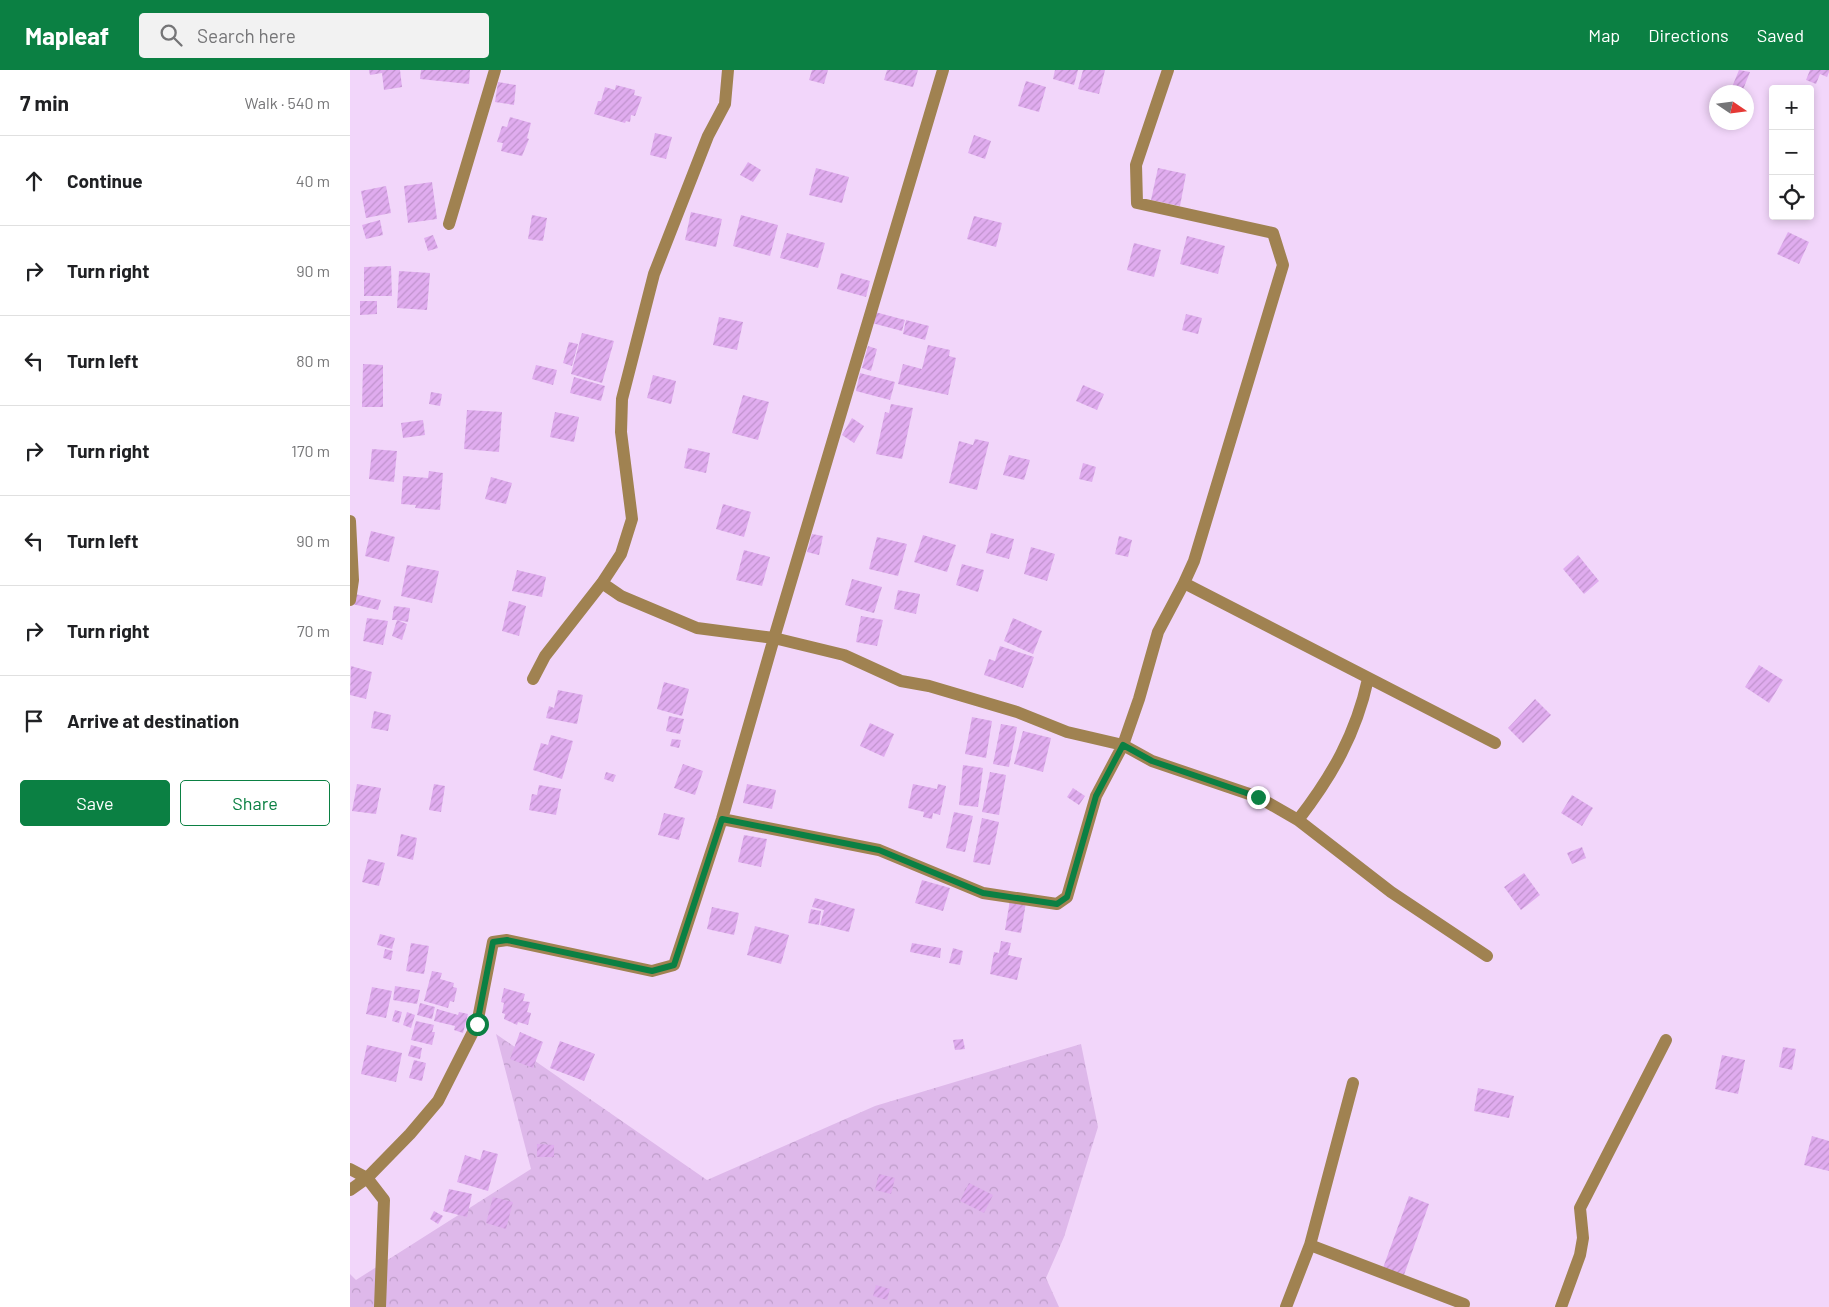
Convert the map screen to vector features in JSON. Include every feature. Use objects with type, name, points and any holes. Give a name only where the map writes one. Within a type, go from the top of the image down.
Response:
[{"type":"street","points":[[449,224],[495,70]]},
{"type":"street","points":[[533,679],[545,656],[602,583],[621,554],[632,519],[621,432],[622,399],[654,274],[708,136],[725,104],[728,70]]},
{"type":"street","points":[[350,1190],[367,1178],[410,1134],[438,1101],[477,1024],[493,942],[507,940],[652,971],[674,965],[722,819],[943,70]]},
{"type":"street","points":[[722,819],[879,850],[983,893],[1057,904],[1067,897],[1096,796],[1123,745],[1139,699],[1158,632],[1194,561],[1283,265],[1273,233],[1137,203],[1136,166],[1168,70]]},
{"type":"street","points":[[350,521],[353,580],[350,600]]},
{"type":"street","points":[[602,583],[621,596],[697,628],[774,638],[799,646],[844,655],[901,681],[930,686],[1017,712],[1066,732],[1123,745],[1152,761],[1258,797],[1298,820],[1391,892],[1487,956]]},
{"type":"street","points":[[1184,583],[1495,743]]},
{"type":"street","points":[[1298,820],[1325,785],[1345,745],[1361,711],[1368,678]]},
{"type":"street","points":[[1561,1307],[1580,1255],[1583,1238],[1580,1208],[1666,1040]]},
{"type":"street","points":[[1286,1307],[1310,1245],[1353,1083]]},
{"type":"street","points":[[350,1169],[367,1178],[384,1200],[380,1307]]},
{"type":"street","points":[[1310,1245],[1466,1306]]},
{"type":"green space","points":[[496,1034],[707,1180],[875,1106],[1081,1044],[1098,1127],[1064,1237],[1046,1278],[1059,1307],[350,1307],[350,1274],[356,1280],[531,1169]]},
{"type":"building","points":[[369,70],[400,70],[402,87],[384,90],[382,73],[370,75]]},
{"type":"building","points":[[421,70],[470,70],[469,84],[420,79]]},
{"type":"building","points":[[812,70],[828,70],[824,84],[809,80]]},
{"type":"building","points":[[887,70],[918,70],[913,87],[884,80]]},
{"type":"building","points":[[1055,70],[1078,70],[1074,85],[1053,79]]},
{"type":"building","points":[[1083,70],[1105,70],[1099,94],[1078,89]]},
{"type":"building","points":[[1739,70],[1750,72],[1745,85],[1733,85]]},
{"type":"building","points":[[1810,70],[1829,70],[1829,72],[1827,77],[1820,74],[1816,84],[1806,80]]},
{"type":"building","points":[[1026,81],[1046,87],[1039,112],[1018,106]]},
{"type":"building","points":[[498,82],[516,85],[514,105],[495,102]]},
{"type":"building","points":[[616,85],[635,90],[634,95],[642,97],[635,116],[631,115],[630,122],[626,121],[625,123],[594,114],[598,101],[601,101],[605,87],[615,90]]},
{"type":"building","points":[[510,117],[531,123],[527,138],[529,139],[522,156],[501,151],[503,143],[497,142],[502,126],[507,127]]},
{"type":"building","points":[[655,133],[672,137],[666,159],[650,155]]},
{"type":"building","points":[[974,135],[991,141],[985,159],[968,153]]},
{"type":"building","points":[[748,162],[761,170],[753,182],[740,175]]},
{"type":"building","points":[[816,168],[849,177],[842,203],[809,195]]},
{"type":"building","points":[[1158,168],[1186,174],[1180,206],[1151,200]]},
{"type":"building","points":[[432,182],[437,219],[408,223],[404,186]]},
{"type":"building","points":[[386,186],[391,213],[366,218],[361,191]]},
{"type":"building","points":[[691,212],[722,219],[716,247],[685,240]]},
{"type":"building","points":[[532,215],[547,218],[543,241],[528,239]]},
{"type":"building","points":[[741,215],[778,225],[770,256],[733,246]]},
{"type":"building","points":[[974,216],[1002,223],[996,247],[967,239]]},
{"type":"building","points":[[380,220],[383,235],[366,239],[362,225]]},
{"type":"building","points":[[1788,232],[1809,242],[1799,264],[1777,254]]},
{"type":"building","points":[[787,233],[825,243],[818,268],[780,258]]},
{"type":"building","points":[[433,235],[438,248],[428,251],[424,238]]},
{"type":"building","points":[[1187,236],[1225,246],[1218,274],[1180,264]]},
{"type":"building","points":[[1134,243],[1161,250],[1154,277],[1127,270]]},
{"type":"building","points":[[391,266],[392,296],[364,296],[364,267]]},
{"type":"building","points":[[399,271],[430,273],[427,310],[397,308]]},
{"type":"building","points":[[841,273],[870,281],[866,297],[837,289]]},
{"type":"building","points":[[360,301],[377,301],[377,314],[360,315]]},
{"type":"building","points":[[875,312],[905,320],[902,331],[872,323]]},
{"type":"building","points":[[1186,314],[1202,318],[1198,334],[1182,330]]},
{"type":"building","points":[[719,317],[743,322],[737,350],[713,345]]},
{"type":"building","points":[[906,320],[929,326],[925,340],[903,334]]},
{"type":"building","points":[[582,333],[614,341],[602,383],[571,374]]},
{"type":"building","points":[[569,342],[578,344],[572,366],[563,363]]},
{"type":"building","points":[[928,345],[950,350],[949,356],[956,358],[948,395],[898,384],[903,364],[922,369]]},
{"type":"building","points":[[868,346],[877,349],[871,371],[862,368]]},
{"type":"building","points":[[363,364],[383,365],[383,407],[362,407]]},
{"type":"building","points":[[536,365],[557,370],[553,385],[532,379]]},
{"type":"building","points":[[860,373],[895,382],[890,400],[856,391]]},
{"type":"building","points":[[653,375],[676,381],[671,404],[647,398]]},
{"type":"building","points":[[574,377],[605,386],[601,401],[570,393]]},
{"type":"building","points":[[1083,385],[1104,394],[1097,410],[1076,401]]},
{"type":"building","points":[[431,392],[442,394],[440,406],[429,404]]},
{"type":"building","points":[[743,395],[769,402],[758,440],[732,433]]},
{"type":"building","points":[[891,404],[913,408],[902,459],[876,454],[885,412],[889,413]]},
{"type":"building","points":[[467,410],[502,412],[499,452],[464,449]]},
{"type":"building","points":[[555,412],[579,417],[574,442],[550,437]]},
{"type":"building","points":[[852,418],[864,426],[854,443],[842,435]]},
{"type":"building","points":[[423,420],[425,435],[403,438],[401,423]]},
{"type":"building","points":[[975,439],[989,442],[977,490],[949,483],[959,441],[973,445]]},
{"type":"building","points":[[688,448],[710,453],[706,473],[684,468]]},
{"type":"building","points":[[372,449],[397,451],[394,482],[369,479]]},
{"type":"building","points":[[1009,455],[1030,460],[1024,480],[1003,475]]},
{"type":"building","points":[[1083,463],[1096,467],[1092,482],[1079,479]]},
{"type":"building","points":[[429,471],[443,473],[440,510],[415,508],[416,505],[401,504],[403,476],[428,478]]},
{"type":"building","points":[[491,477],[512,483],[506,504],[485,499]]},
{"type":"building","points":[[723,504],[751,512],[744,537],[716,529]]},
{"type":"building","points":[[371,531],[395,537],[389,562],[365,556]]},
{"type":"building","points":[[991,533],[1014,539],[1009,559],[986,553]]},
{"type":"building","points":[[812,534],[823,536],[819,555],[807,552]]},
{"type":"building","points":[[923,535],[956,545],[947,572],[914,562]]},
{"type":"building","points":[[1119,536],[1132,540],[1128,557],[1115,554]]},
{"type":"building","points":[[877,537],[907,544],[898,576],[869,569]]},
{"type":"building","points":[[1031,547],[1055,554],[1047,581],[1024,574]]},
{"type":"building","points":[[744,550],[770,557],[762,586],[736,580]]},
{"type":"building","points":[[1578,555],[1599,581],[1584,594],[1563,569]]},
{"type":"building","points":[[962,564],[984,570],[978,592],[956,585]]},
{"type":"building","points":[[407,565],[439,571],[432,603],[401,596]]},
{"type":"building","points":[[517,570],[546,577],[542,597],[512,591]]},
{"type":"building","points":[[852,579],[882,587],[874,613],[845,605]]},
{"type":"building","points":[[898,590],[920,594],[916,614],[894,609]]},
{"type":"building","points":[[355,594],[381,600],[378,610],[352,604]]},
{"type":"building","points":[[509,601],[526,606],[519,636],[502,631]]},
{"type":"building","points":[[394,606],[410,608],[408,622],[392,620]]},
{"type":"building","points":[[861,616],[883,620],[877,646],[856,642]]},
{"type":"building","points":[[367,618],[388,621],[383,645],[363,641]]},
{"type":"building","points":[[1013,618],[1042,631],[1033,654],[1004,641]]},
{"type":"building","points":[[397,620],[407,624],[402,640],[392,636]]},
{"type":"building","points":[[1000,646],[1034,657],[1023,688],[984,675],[989,659],[995,661]]},
{"type":"building","points":[[1759,665],[1783,680],[1769,703],[1745,687]]},
{"type":"building","points":[[351,666],[372,672],[366,699],[350,695]]},
{"type":"building","points":[[664,682],[689,689],[682,716],[657,709]]},
{"type":"building","points":[[558,690],[583,695],[577,724],[546,718],[549,706],[554,708]]},
{"type":"building","points":[[1535,699],[1551,715],[1523,743],[1508,728]]},
{"type":"building","points":[[374,711],[391,715],[388,731],[371,728]]},
{"type":"building","points":[[669,716],[684,719],[680,734],[666,731]]},
{"type":"building","points":[[972,717],[992,721],[986,758],[965,754]]},
{"type":"building","points":[[870,723],[894,734],[884,757],[860,746]]},
{"type":"building","points":[[1001,724],[1017,727],[1009,767],[993,764]]},
{"type":"building","points":[[1023,731],[1051,738],[1043,772],[1014,764]]},
{"type":"building","points":[[551,735],[573,741],[562,779],[533,770],[541,743],[548,745]]},
{"type":"building","points":[[672,739],[681,740],[679,748],[670,746]]},
{"type":"building","points":[[683,764],[703,771],[695,795],[674,788]]},
{"type":"building","points":[[963,765],[983,768],[978,807],[959,805]]},
{"type":"building","points":[[606,772],[616,775],[613,782],[604,779]]},
{"type":"building","points":[[990,772],[1006,775],[999,815],[982,812]]},
{"type":"building","points":[[357,784],[381,788],[376,814],[352,811]]},
{"type":"building","points":[[434,784],[445,786],[441,812],[429,810]]},
{"type":"building","points":[[747,784],[776,790],[772,809],[743,803]]},
{"type":"building","points":[[913,784],[937,789],[938,784],[946,786],[940,815],[933,813],[932,819],[923,817],[924,812],[908,808]]},
{"type":"building","points":[[539,785],[561,789],[556,815],[529,810],[532,794],[537,795]]},
{"type":"building","points":[[1073,788],[1085,796],[1079,805],[1067,797]]},
{"type":"building","points":[[1572,795],[1593,808],[1582,826],[1561,813]]},
{"type":"building","points":[[954,812],[973,816],[965,852],[946,848]]},
{"type":"building","points":[[664,813],[685,818],[679,840],[658,835]]},
{"type":"building","points":[[982,818],[999,822],[990,865],[973,862]]},
{"type":"building","points":[[401,834],[417,838],[413,860],[397,856]]},
{"type":"building","points":[[744,835],[767,839],[761,867],[738,862]]},
{"type":"building","points":[[1582,847],[1586,858],[1572,864],[1567,853]]},
{"type":"building","points":[[368,859],[385,863],[379,886],[362,882]]},
{"type":"building","points":[[1524,873],[1540,895],[1521,910],[1504,887]]},
{"type":"building","points":[[922,880],[950,888],[943,911],[915,903]]},
{"type":"building","points":[[815,898],[855,909],[849,932],[820,925],[824,910],[812,907]]},
{"type":"building","points":[[1010,900],[1026,902],[1021,933],[1005,930]]},
{"type":"building","points":[[712,907],[739,913],[734,935],[707,929]]},
{"type":"building","points":[[811,909],[821,911],[819,925],[808,923]]},
{"type":"building","points":[[755,926],[789,935],[781,964],[747,955]]},
{"type":"building","points":[[380,934],[395,938],[392,949],[377,945]]},
{"type":"building","points":[[1001,941],[1011,943],[1008,955],[1022,958],[1017,980],[990,974],[994,952],[999,953]]},
{"type":"building","points":[[411,943],[429,946],[424,974],[406,971]]},
{"type":"building","points":[[912,943],[941,948],[940,958],[910,952]]},
{"type":"building","points":[[953,948],[963,951],[960,965],[949,963]]},
{"type":"building","points":[[385,949],[393,951],[391,960],[383,958]]},
{"type":"building","points":[[432,971],[442,973],[440,979],[454,983],[453,987],[457,988],[454,1002],[450,1001],[448,1008],[424,1001]]},
{"type":"building","points":[[395,986],[420,990],[417,1004],[393,1000]]},
{"type":"building","points":[[372,987],[392,991],[386,1018],[366,1014]]},
{"type":"building","points":[[504,988],[525,994],[523,1001],[530,1002],[527,1012],[531,1013],[528,1025],[518,1022],[517,1025],[504,1019],[505,1014],[502,1013],[504,1003],[501,1002]]},
{"type":"building","points":[[420,1003],[435,1007],[432,1019],[417,1015]]},
{"type":"building","points":[[437,1009],[458,1015],[459,1012],[468,1014],[463,1033],[454,1030],[455,1026],[434,1021]]},
{"type":"building","points":[[395,1010],[402,1012],[399,1023],[392,1021]]},
{"type":"building","points":[[407,1012],[415,1015],[411,1028],[403,1025]]},
{"type":"building","points":[[416,1021],[434,1025],[432,1032],[435,1032],[432,1045],[411,1040]]},
{"type":"building","points":[[520,1032],[543,1042],[533,1068],[510,1059]]},
{"type":"building","points":[[963,1039],[965,1049],[955,1050],[953,1040]]},
{"type":"building","points":[[560,1041],[595,1054],[584,1081],[550,1068]]},
{"type":"building","points":[[367,1045],[402,1053],[396,1082],[361,1074]]},
{"type":"building","points":[[411,1045],[422,1048],[420,1059],[408,1056]]},
{"type":"building","points":[[1783,1047],[1796,1049],[1792,1070],[1779,1067]]},
{"type":"building","points":[[1722,1055],[1745,1060],[1738,1094],[1715,1089]]},
{"type":"building","points":[[414,1060],[426,1063],[422,1081],[409,1078]]},
{"type":"building","points":[[1478,1088],[1514,1096],[1509,1118],[1474,1111]]},
{"type":"building","points":[[1812,1136],[1829,1141],[1829,1171],[1804,1165]]},
{"type":"building","points":[[537,1144],[554,1145],[554,1157],[537,1157]]},
{"type":"building","points":[[483,1150],[498,1154],[488,1191],[457,1182],[465,1155],[480,1160]]},
{"type":"building","points":[[879,1174],[895,1178],[891,1194],[875,1190]]},
{"type":"building","points":[[969,1183],[993,1195],[984,1213],[960,1201]]},
{"type":"building","points":[[449,1189],[472,1194],[467,1217],[443,1211]]},
{"type":"building","points":[[1409,1196],[1429,1204],[1404,1275],[1383,1268]]},
{"type":"building","points":[[493,1197],[513,1202],[506,1229],[486,1223]]},
{"type":"building","points":[[434,1211],[443,1216],[438,1224],[430,1219]]},
{"type":"building","points":[[876,1285],[890,1289],[887,1300],[873,1296]]},
{"type":"route","points":[[477,1024],[493,942],[507,940],[652,971],[674,965],[722,819],[879,850],[983,893],[1057,904],[1063,902],[1067,897],[1096,796],[1123,745],[1152,761],[1206,781],[1258,797]]}]
